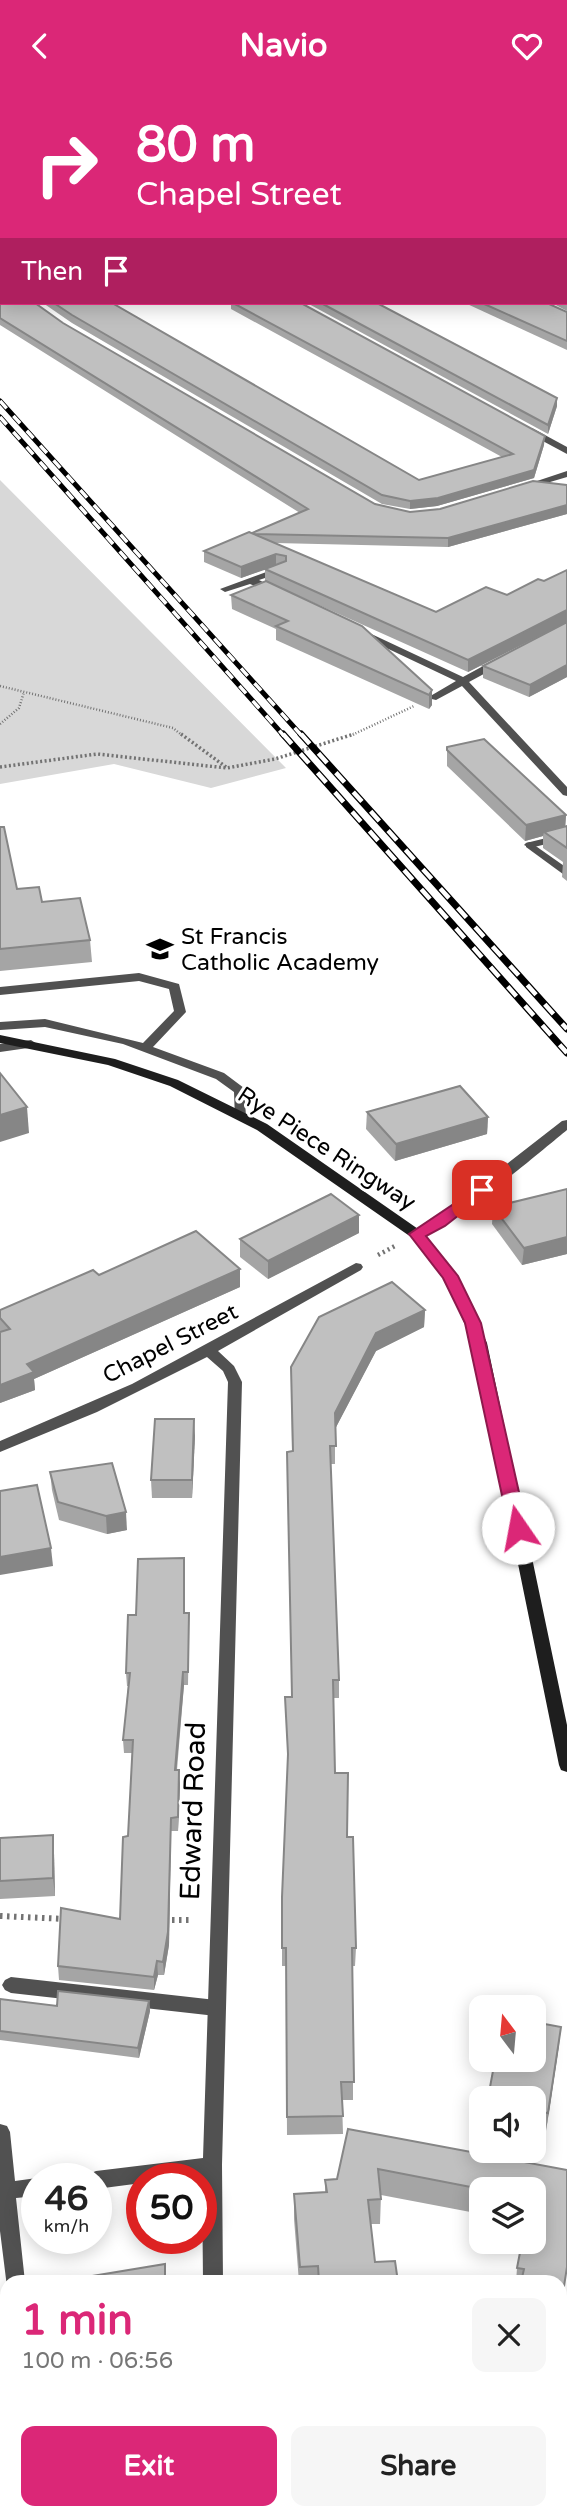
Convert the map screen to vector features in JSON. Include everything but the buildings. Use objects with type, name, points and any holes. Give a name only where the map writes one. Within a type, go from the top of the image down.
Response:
[{"type":"main road","name":"Rye Piece Ringway","points":[[0,1039],[110,1062],[174,1083],[240,1116],[321,1166],[416,1234],[450,1276],[480,1343],[567,1766]]},
{"type":"street","points":[[518,424],[567,451]]},
{"type":"street","points":[[516,489],[567,474]]},
{"type":"street","points":[[225,589],[280,570]]},
{"type":"street","points":[[250,580],[288,598]]},
{"type":"street","points":[[350,627],[462,680],[567,793]]},
{"type":"street","points":[[432,698],[509,656]]},
{"type":"street","points":[[567,836],[530,845],[567,874]]},
{"type":"street","points":[[0,991],[139,977],[175,988],[180,1012],[145,1048]]},
{"type":"street","points":[[0,1026],[45,1023],[145,1048],[220,1076],[240,1091],[240,1116]]},
{"type":"street","points":[[0,1048],[32,1044]]},
{"type":"street","points":[[416,1234],[440,1223],[567,1124]]},
{"type":"street","name":"Chapel Street","points":[[0,1447],[111,1399],[210,1351],[356,1268]]},
{"type":"street","name":"Edward Road","points":[[210,1351],[229,1369],[234,1382],[212,2163]]},
{"type":"street","points":[[11,1986],[216,2008]]},
{"type":"street","points":[[0,2132],[14,2275]]},
{"type":"street","points":[[5,2191],[21,2189]]},
{"type":"street","name":"Edward Road","points":[[213,2254],[213,2275]]},
{"type":"path","points":[[0,686],[173,728],[227,768]]},
{"type":"path","points":[[0,724],[19,708],[24,692]]},
{"type":"path","points":[[0,767],[97,754],[227,768],[275,759],[336,742],[432,698]]},
{"type":"path","points":[[356,1268],[416,1234]]},
{"type":"path","points":[[0,1916],[70,1919]]},
{"type":"path","points":[[158,1920],[219,1920]]},
{"type":"shaded area","points":[[0,480],[286,768],[211,788],[114,764],[0,784]]},
{"type":"railway","points":[[0,401],[302,736]]},
{"type":"railway","points":[[0,417],[284,736]]},
{"type":"railway","points":[[283,734],[567,1053]]},
{"type":"railway","points":[[301,734],[567,1029]]},
{"type":"place","name":"St Francis Catholic Academy","points":[[160,949]]},
{"type":"route","points":[[482,1190],[440,1223],[416,1234],[450,1276],[480,1343],[518,1528]]}]
